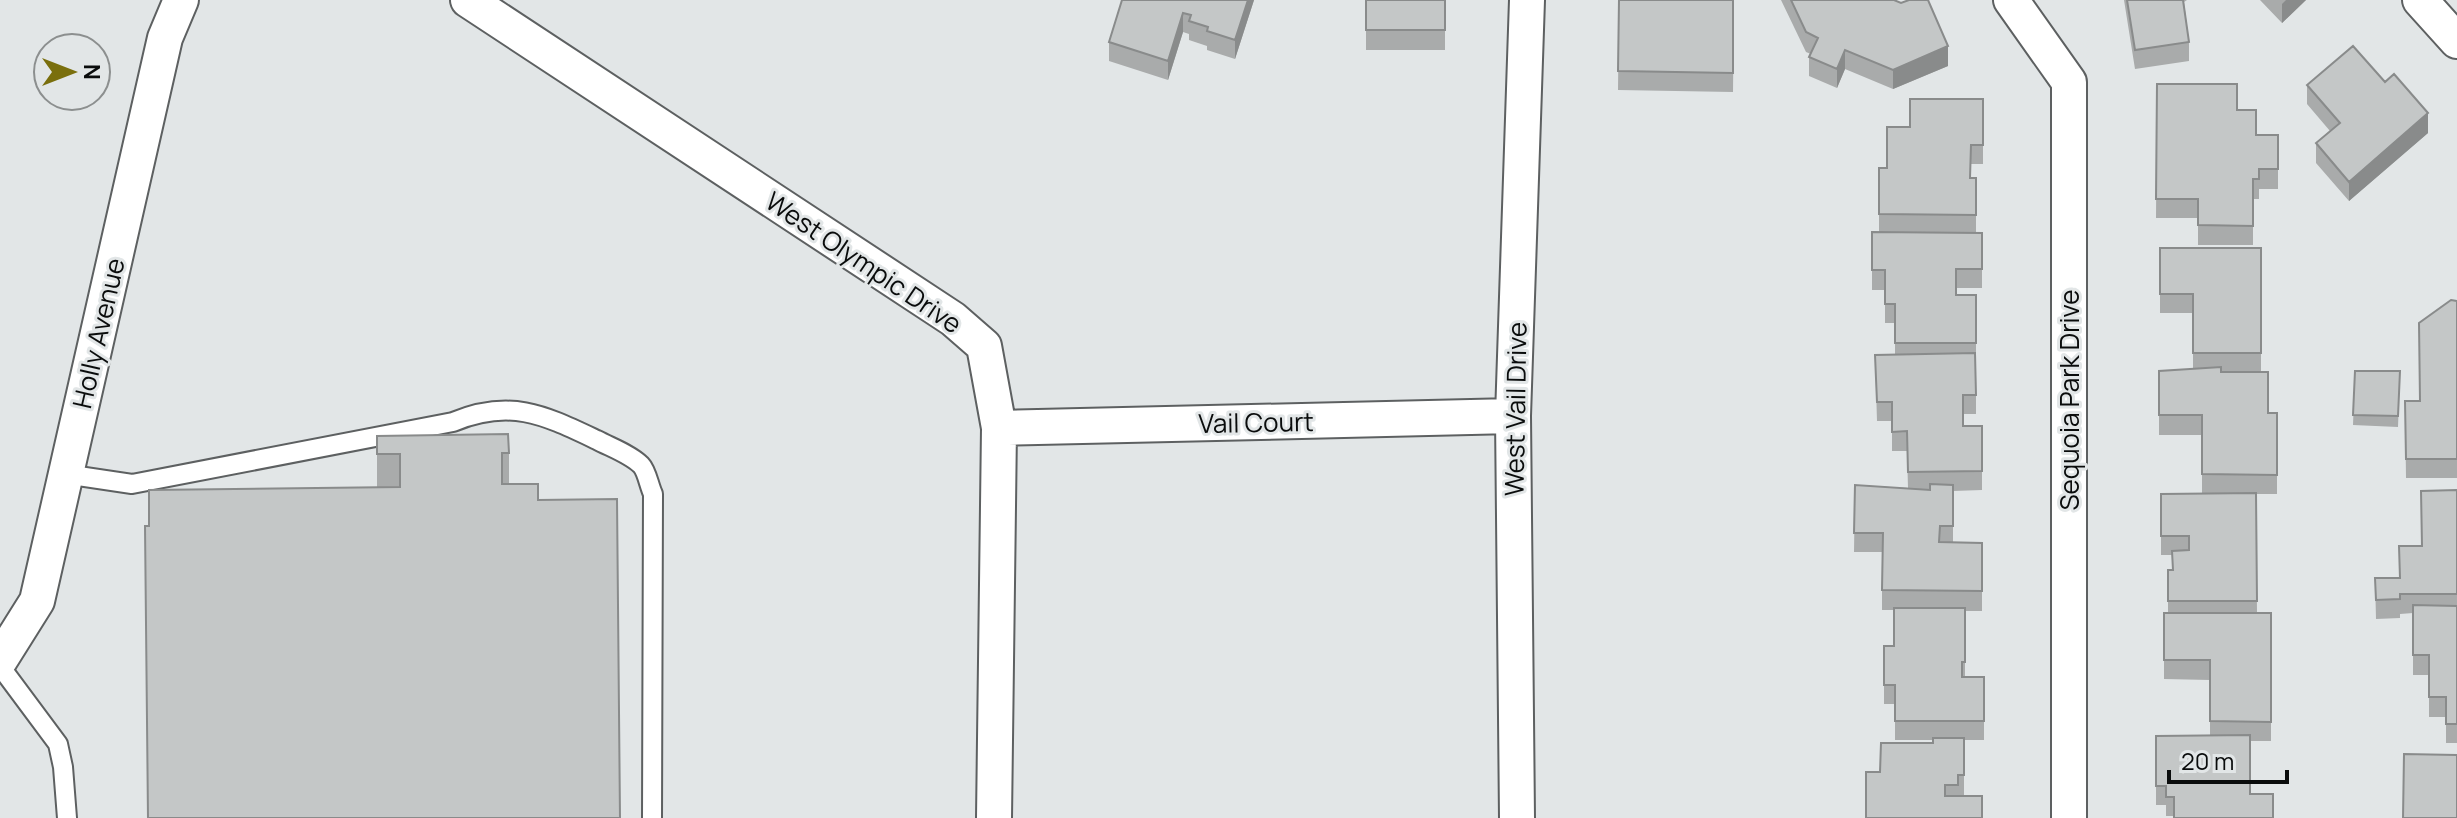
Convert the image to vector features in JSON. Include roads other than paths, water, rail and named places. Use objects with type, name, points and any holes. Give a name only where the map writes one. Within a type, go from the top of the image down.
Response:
[{"type":"street","name":"Holly Avenue","points":[[0,663],[37,601],[165,38],[181,0]]},
{"type":"street","name":"West Olympic Drive","points":[[468,0],[953,319],[984,346],[999,428],[994,818]]},
{"type":"street","name":"West Vail Drive","points":[[1517,818],[1513,416],[1527,0]]},
{"type":"street","name":"Sequoia Park Drive","points":[[2011,0],[2069,82],[2069,818]]},
{"type":"street","points":[[2420,0],[2457,41]]},
{"type":"street","name":"Vail Court","points":[[999,428],[1513,416]]},
{"type":"lane","points":[[65,474],[132,484],[453,422],[478,412],[506,409],[548,417],[612,447],[641,466],[653,494],[652,818]]},
{"type":"lane","points":[[0,663],[58,744],[67,818]]}]
